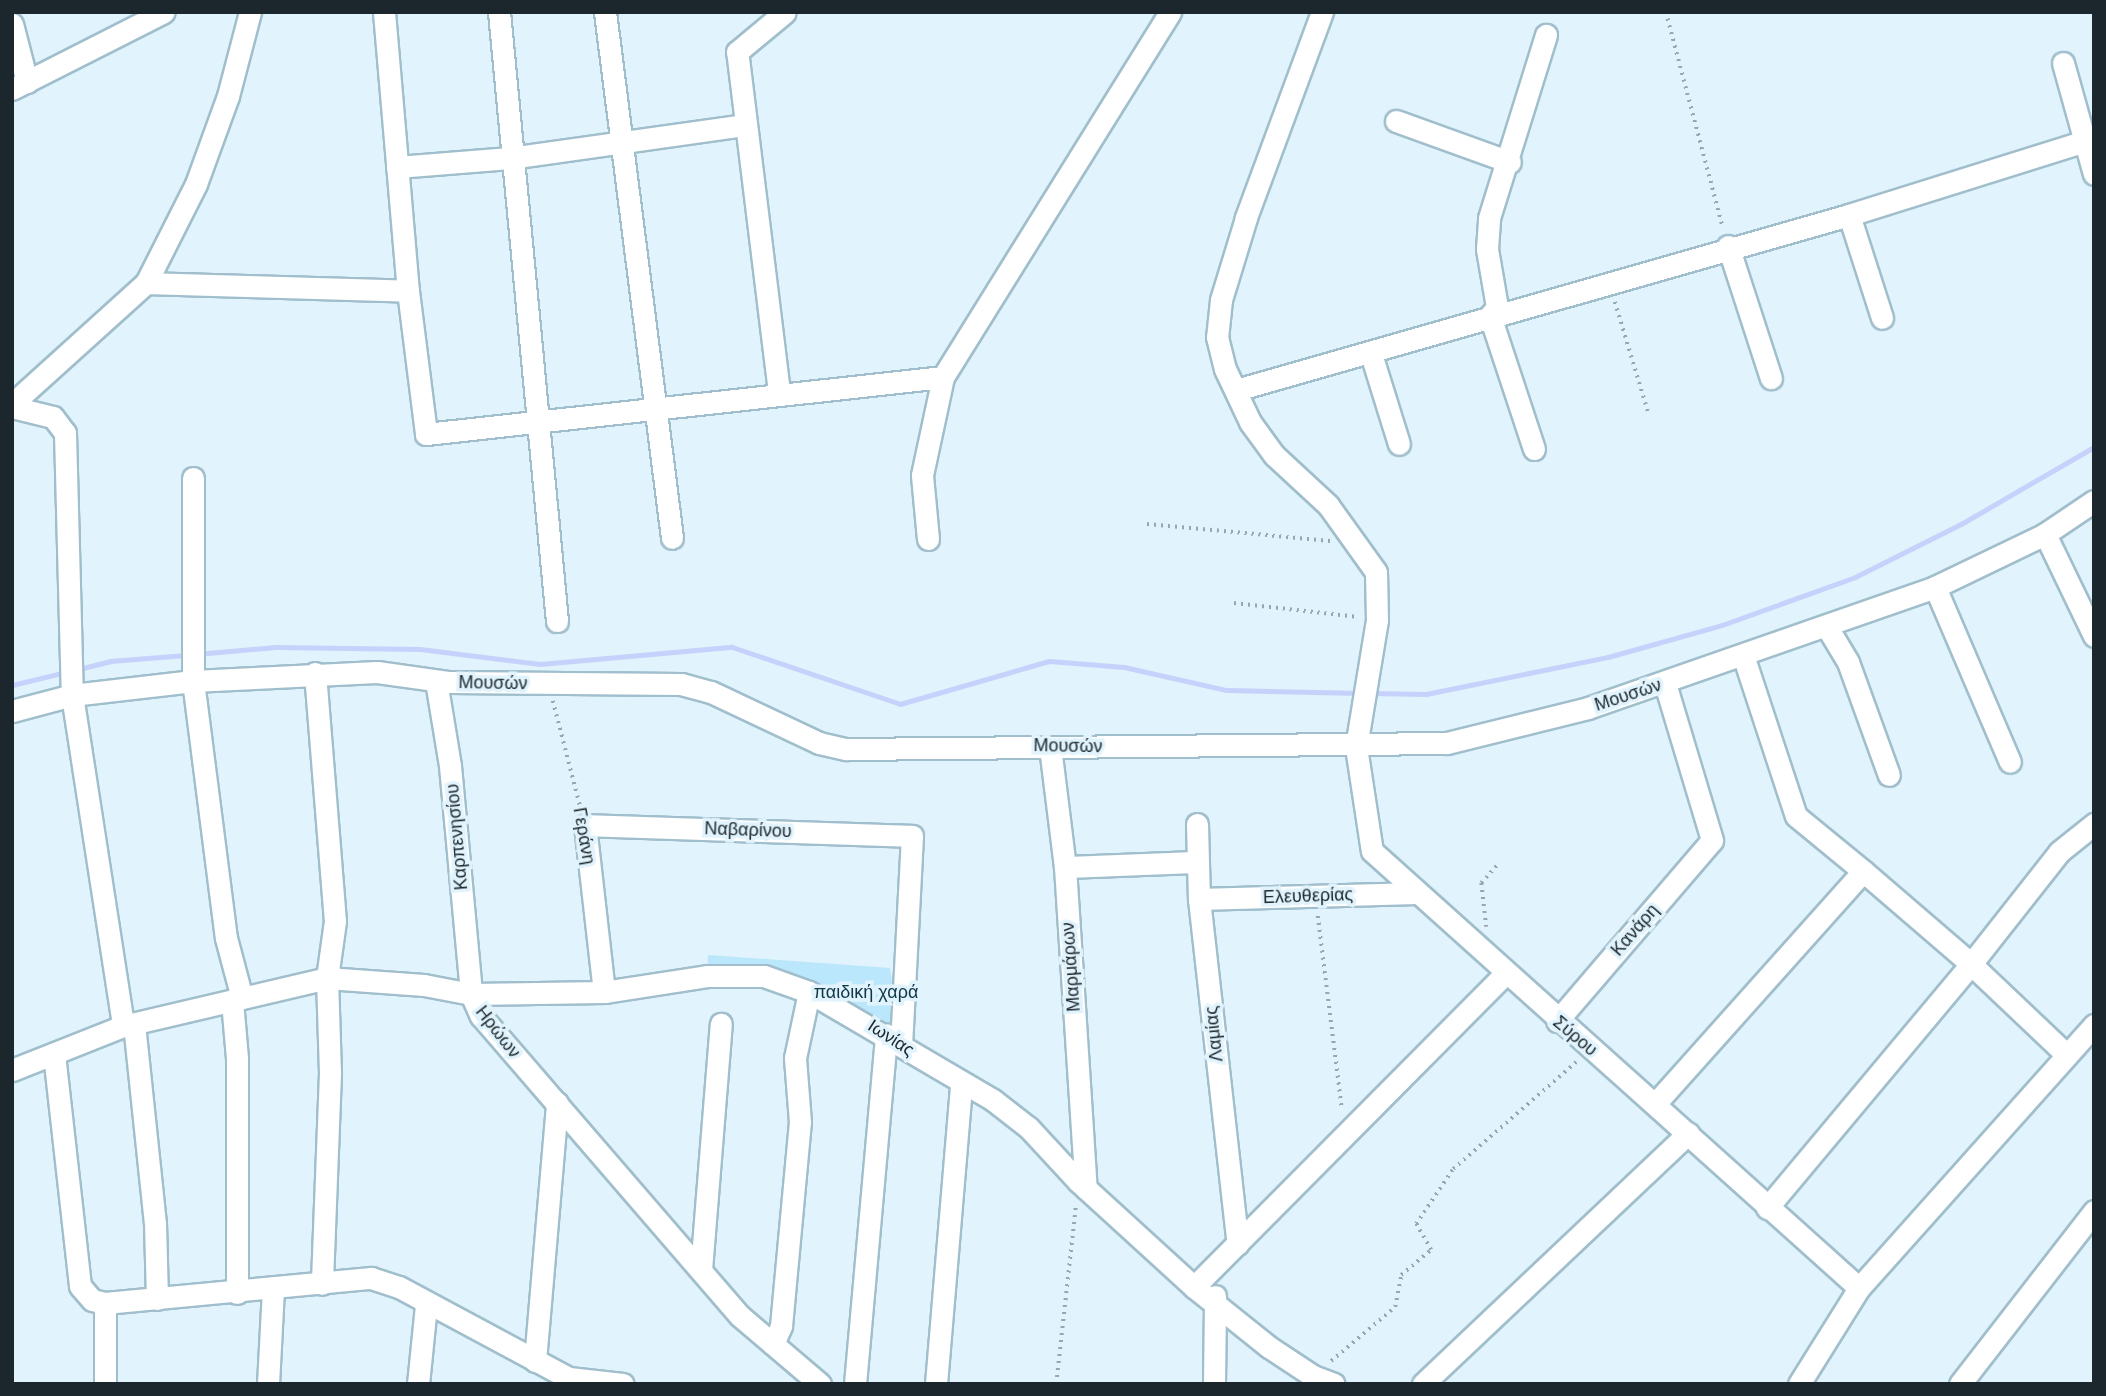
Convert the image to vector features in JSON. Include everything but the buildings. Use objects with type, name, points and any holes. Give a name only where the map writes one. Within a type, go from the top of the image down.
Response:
[{"type":"street","points":[[12,24],[20,85],[164,12]]},
{"type":"street","points":[[384,12],[408,291],[426,434],[537,425],[779,392],[943,377]]},
{"type":"street","points":[[499,12],[510,158],[557,621]]},
{"type":"street","points":[[605,12],[673,538]]},
{"type":"street","points":[[779,392],[737,51],[785,12]]},
{"type":"street","points":[[928,539],[922,475],[943,377],[1170,12]]},
{"type":"street","name":"Σύρου","points":[[1322,12],[1245,218],[1221,300],[1217,337],[1220,356],[1250,422],[1274,455],[1328,505],[1376,572],[1377,620],[1356,747],[1372,851],[1557,1021],[1688,1133],[1767,1208],[1859,1288]]},
{"type":"street","points":[[12,406],[145,284],[196,184],[228,96],[243,17]]},
{"type":"street","points":[[1490,316],[1497,307],[1487,249],[1489,218],[1510,162],[1546,35]]},
{"type":"street","points":[[2063,63],[2090,139],[2094,174]]},
{"type":"street","points":[[1396,121],[1510,162]]},
{"type":"street","points":[[397,167],[510,158],[744,125]]},
{"type":"street","points":[[1236,390],[1371,354],[1728,246],[1849,215],[2090,139]]},
{"type":"street","points":[[1849,215],[1882,318]]},
{"type":"street","points":[[1728,246],[1771,378]]},
{"type":"street","points":[[145,284],[408,291]]},
{"type":"street","points":[[1490,316],[1534,449]]},
{"type":"street","points":[[1371,354],[1399,444]]},
{"type":"street","points":[[12,406],[53,417],[65,433],[72,695],[128,1025],[155,1223],[157,1299]]},
{"type":"street","points":[[193,478],[193,681],[226,938],[237,999],[237,1293]]},
{"type":"street","name":"Μουσών","points":[[12,711],[72,695],[193,681],[377,672],[436,681],[681,684],[711,692],[830,747],[1356,747],[1473,738],[1525,727],[1665,683],[1935,587],[2045,534],[2094,501]]},
{"type":"street","points":[[2045,534],[2094,635]]},
{"type":"street","points":[[1935,587],[2010,762]]},
{"type":"street","points":[[1827,627],[1848,662],[1889,775]]},
{"type":"street","points":[[1743,655],[1796,816],[1971,964],[2067,1055]]},
{"type":"street","points":[[315,673],[335,921],[327,978],[330,1073],[322,1284]]},
{"type":"street","name":"Καρπενησίου","points":[[436,681],[450,766],[471,994]]},
{"type":"street","name":"Κανάρη","points":[[1557,1021],[1712,840],[1665,683]]},
{"type":"street","name":"Μαρμάρων","points":[[1050,747],[1065,867],[1082,1185]]},
{"type":"street","name":"Λαμίας","points":[[1197,824],[1199,899],[1238,1244]]},
{"type":"street","points":[[1767,1208],[1971,964],[2042,871],[2094,824]]},
{"type":"street","name":"Ναβαρίνου","points":[[585,825],[912,836],[893,1039]]},
{"type":"street","name":"Γεράνη","points":[[585,825],[604,992]]},
{"type":"street","points":[[1065,867],[1197,862]]},
{"type":"street","points":[[1655,1104],[1863,871]]},
{"type":"street","name":"Ελευθερίας","points":[[1199,899],[1416,893]]},
{"type":"street","points":[[1194,1287],[1506,974]]},
{"type":"street","name":"Ιωνίας","points":[[471,994],[604,992],[706,976],[764,976],[809,992],[893,1039],[961,1085],[993,1100],[1029,1128],[1082,1185],[1194,1287],[1313,1376],[1334,1384]]},
{"type":"street","name":"Ηρώων","points":[[12,1070],[128,1025],[327,978],[424,985],[471,994],[481,1016],[740,1316],[812,1383]]},
{"type":"street","points":[[773,1344],[781,1326],[800,1122],[795,1058],[809,992]]},
{"type":"street","points":[[701,1270],[722,1024]]},
{"type":"street","points":[[1798,1384],[1859,1288],[2094,1025]]},
{"type":"street","points":[[855,1384],[893,1039]]},
{"type":"street","points":[[54,1054],[80,1286],[92,1300],[105,1303],[237,1293],[371,1278],[399,1287],[426,1305],[569,1381],[623,1384]]},
{"type":"street","points":[[936,1384],[961,1085]]},
{"type":"street","points":[[535,1361],[557,1103]]},
{"type":"street","points":[[1423,1384],[1688,1133]]},
{"type":"street","points":[[1960,1384],[2094,1211]]},
{"type":"street","points":[[1212,1269],[1216,1305],[1214,1384]]},
{"type":"street","points":[[268,1384],[273,1290]]},
{"type":"street","points":[[105,1303],[105,1384]]},
{"type":"street","points":[[418,1384],[426,1305]]},
{"type":"path","points":[[1666,12],[1728,246]]},
{"type":"path","points":[[1609,281],[1647,411]]},
{"type":"path","points":[[1147,524],[1355,543]]},
{"type":"path","points":[[1234,604],[1377,620]]},
{"type":"path","name":"Γεράνη","points":[[549,684],[585,825]]},
{"type":"path","points":[[1476,947],[1489,922],[1481,883],[1499,863]]},
{"type":"path","points":[[1316,896],[1345,1134]]},
{"type":"path","points":[[1313,1376],[1395,1307],[1401,1275],[1431,1250],[1416,1224],[1453,1169],[1591,1049]]},
{"type":"path","points":[[1056,1384],[1082,1185]]},
{"type":"green space","name":"παιδική χαρά","points":[[708,955],[890,968],[901,1044],[809,992],[707,976]]},
{"type":"waterway","points":[[1370,693],[1426,694],[1608,657],[1722,625],[1855,577],[1961,524],[2094,447]]},
{"type":"waterway","points":[[196,654],[276,647],[420,649],[540,664],[732,647],[900,704],[1049,661],[1124,667],[1226,690],[1360,693]]},
{"type":"waterway","points":[[75,670],[110,661],[186,655]]},
{"type":"waterway","points":[[12,685],[66,672]]}]
